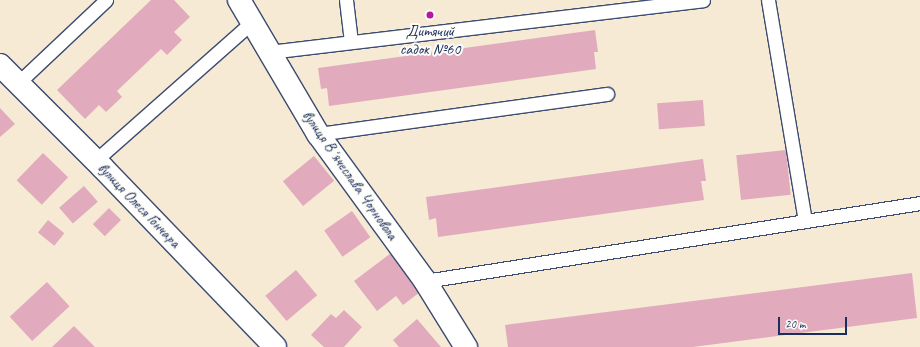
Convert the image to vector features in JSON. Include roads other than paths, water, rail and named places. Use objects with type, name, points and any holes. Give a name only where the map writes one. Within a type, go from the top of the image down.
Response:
[{"type":"street","name":"вулиця Вʼячеслава Чорновола","points":[[238,0],[318,134],[425,282],[466,347]]},
{"type":"street","name":"вулиця Олеся Гончара","points":[[0,65],[96,160],[276,347]]},
{"type":"lane","points":[[18,83],[106,0]]},
{"type":"lane","points":[[346,0],[351,42]]},
{"type":"lane","points":[[269,52],[703,0]]},
{"type":"lane","points":[[768,0],[805,221]]},
{"type":"lane","points":[[96,160],[251,23]]},
{"type":"lane","points":[[318,134],[607,94]]},
{"type":"lane","points":[[425,282],[920,203]]},
{"type":"place","name":"Дитячий садок №60","points":[[430,15]]}]
